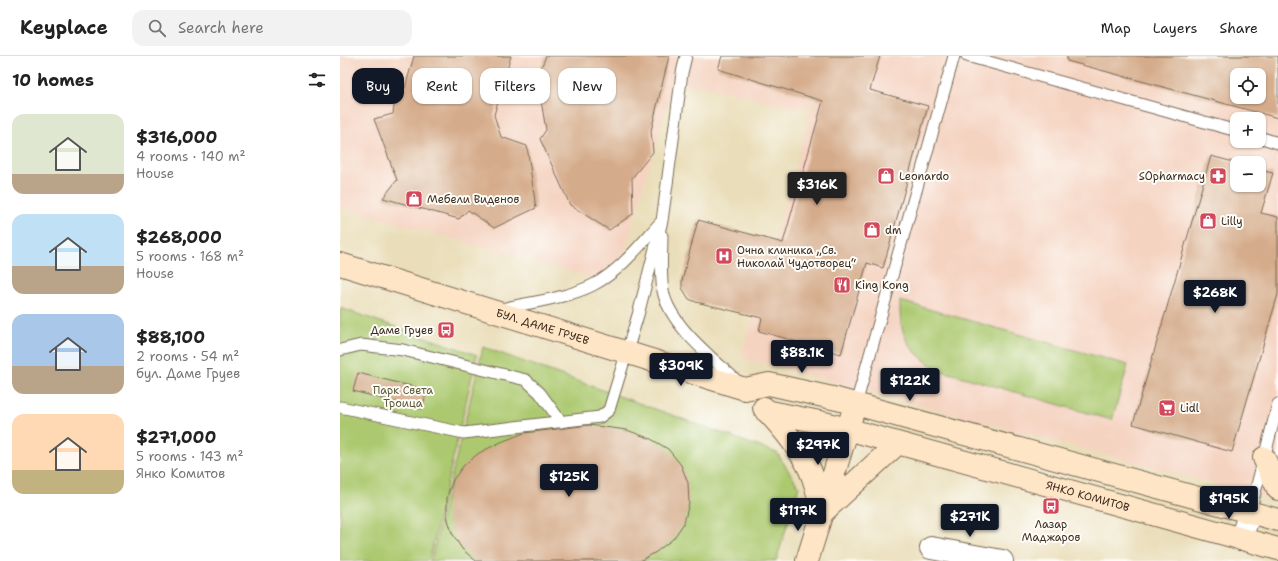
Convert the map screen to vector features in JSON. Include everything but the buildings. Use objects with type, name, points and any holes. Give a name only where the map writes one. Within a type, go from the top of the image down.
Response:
[{"type":"main road","name":"БУЛ. ДАМЕ ГРУЕВ","points":[[340,264],[745,389],[782,428],[807,464],[817,492],[822,513]]},
{"type":"main road","name":"БУЛ. ДАМЕ ГРУЕВ","points":[[745,389],[769,384],[856,404],[1250,512]]},
{"type":"main road","points":[[807,561],[856,404]]},
{"type":"main road","points":[[766,411],[847,429],[897,444]]},
{"type":"main road","points":[[822,513],[897,444]]},
{"type":"main road","name":"ЯНКО КОМИТОВ","points":[[897,444],[1278,550]]},
{"type":"main road","points":[[1264,458],[1278,489]]},
{"type":"main road","points":[[1250,512],[1278,520]]},
{"type":"street","points":[[1241,539],[1250,512]]},
{"type":"street","points":[[931,548],[1002,561]]},
{"type":"lane","points":[[340,407],[464,433],[600,417],[609,410],[627,352],[662,221],[682,73],[686,56]]},
{"type":"lane","points":[[856,404],[954,56]]},
{"type":"lane","points":[[967,56],[1230,129]]},
{"type":"lane","points":[[1266,139],[1278,143]]},
{"type":"lane","points":[[495,311],[572,293],[593,285],[623,263],[662,221]]},
{"type":"lane","points":[[662,221],[664,292],[670,309],[686,332],[745,389]]},
{"type":"lane","points":[[340,350],[361,345],[403,350],[526,380],[540,393],[561,422]]},
{"type":"lane","points":[[1250,512],[1278,404]]},
{"type":"shaded area","points":[[340,56],[823,56],[808,109],[674,81],[615,284],[340,207]]},
{"type":"shaded area","points":[[827,56],[1278,56],[1278,501],[741,357]]},
{"type":"green space","points":[[900,301],[1128,365],[1112,420],[939,370],[920,356],[908,342],[901,324]]},
{"type":"green space","name":"Парк Света Троица","points":[[340,308],[477,355],[430,557],[426,561],[340,561]]},
{"type":"green space","points":[[483,347],[777,453],[799,487],[776,561],[429,561],[432,557]]},
{"type":"place","name":"Leonardo","points":[[886,176]]},
{"type":"place","name":"SOpharmacy","points":[[1218,176]]},
{"type":"place","name":"Мебели Виденов","points":[[414,199]]},
{"type":"place","name":"Lilly","points":[[1208,221]]},
{"type":"place","name":"dm","points":[[872,230]]},
{"type":"place","name":"Oчна клиника „Св. Николай Чудотворец“","points":[[724,256]]},
{"type":"place","name":"King Kong","points":[[842,285]]},
{"type":"place","name":"Даме Груев","points":[[446,330]]},
{"type":"place","name":"Lidl","points":[[1167,408]]},
{"type":"place","name":"Лазар Маджаров","points":[[1051,506]]}]
